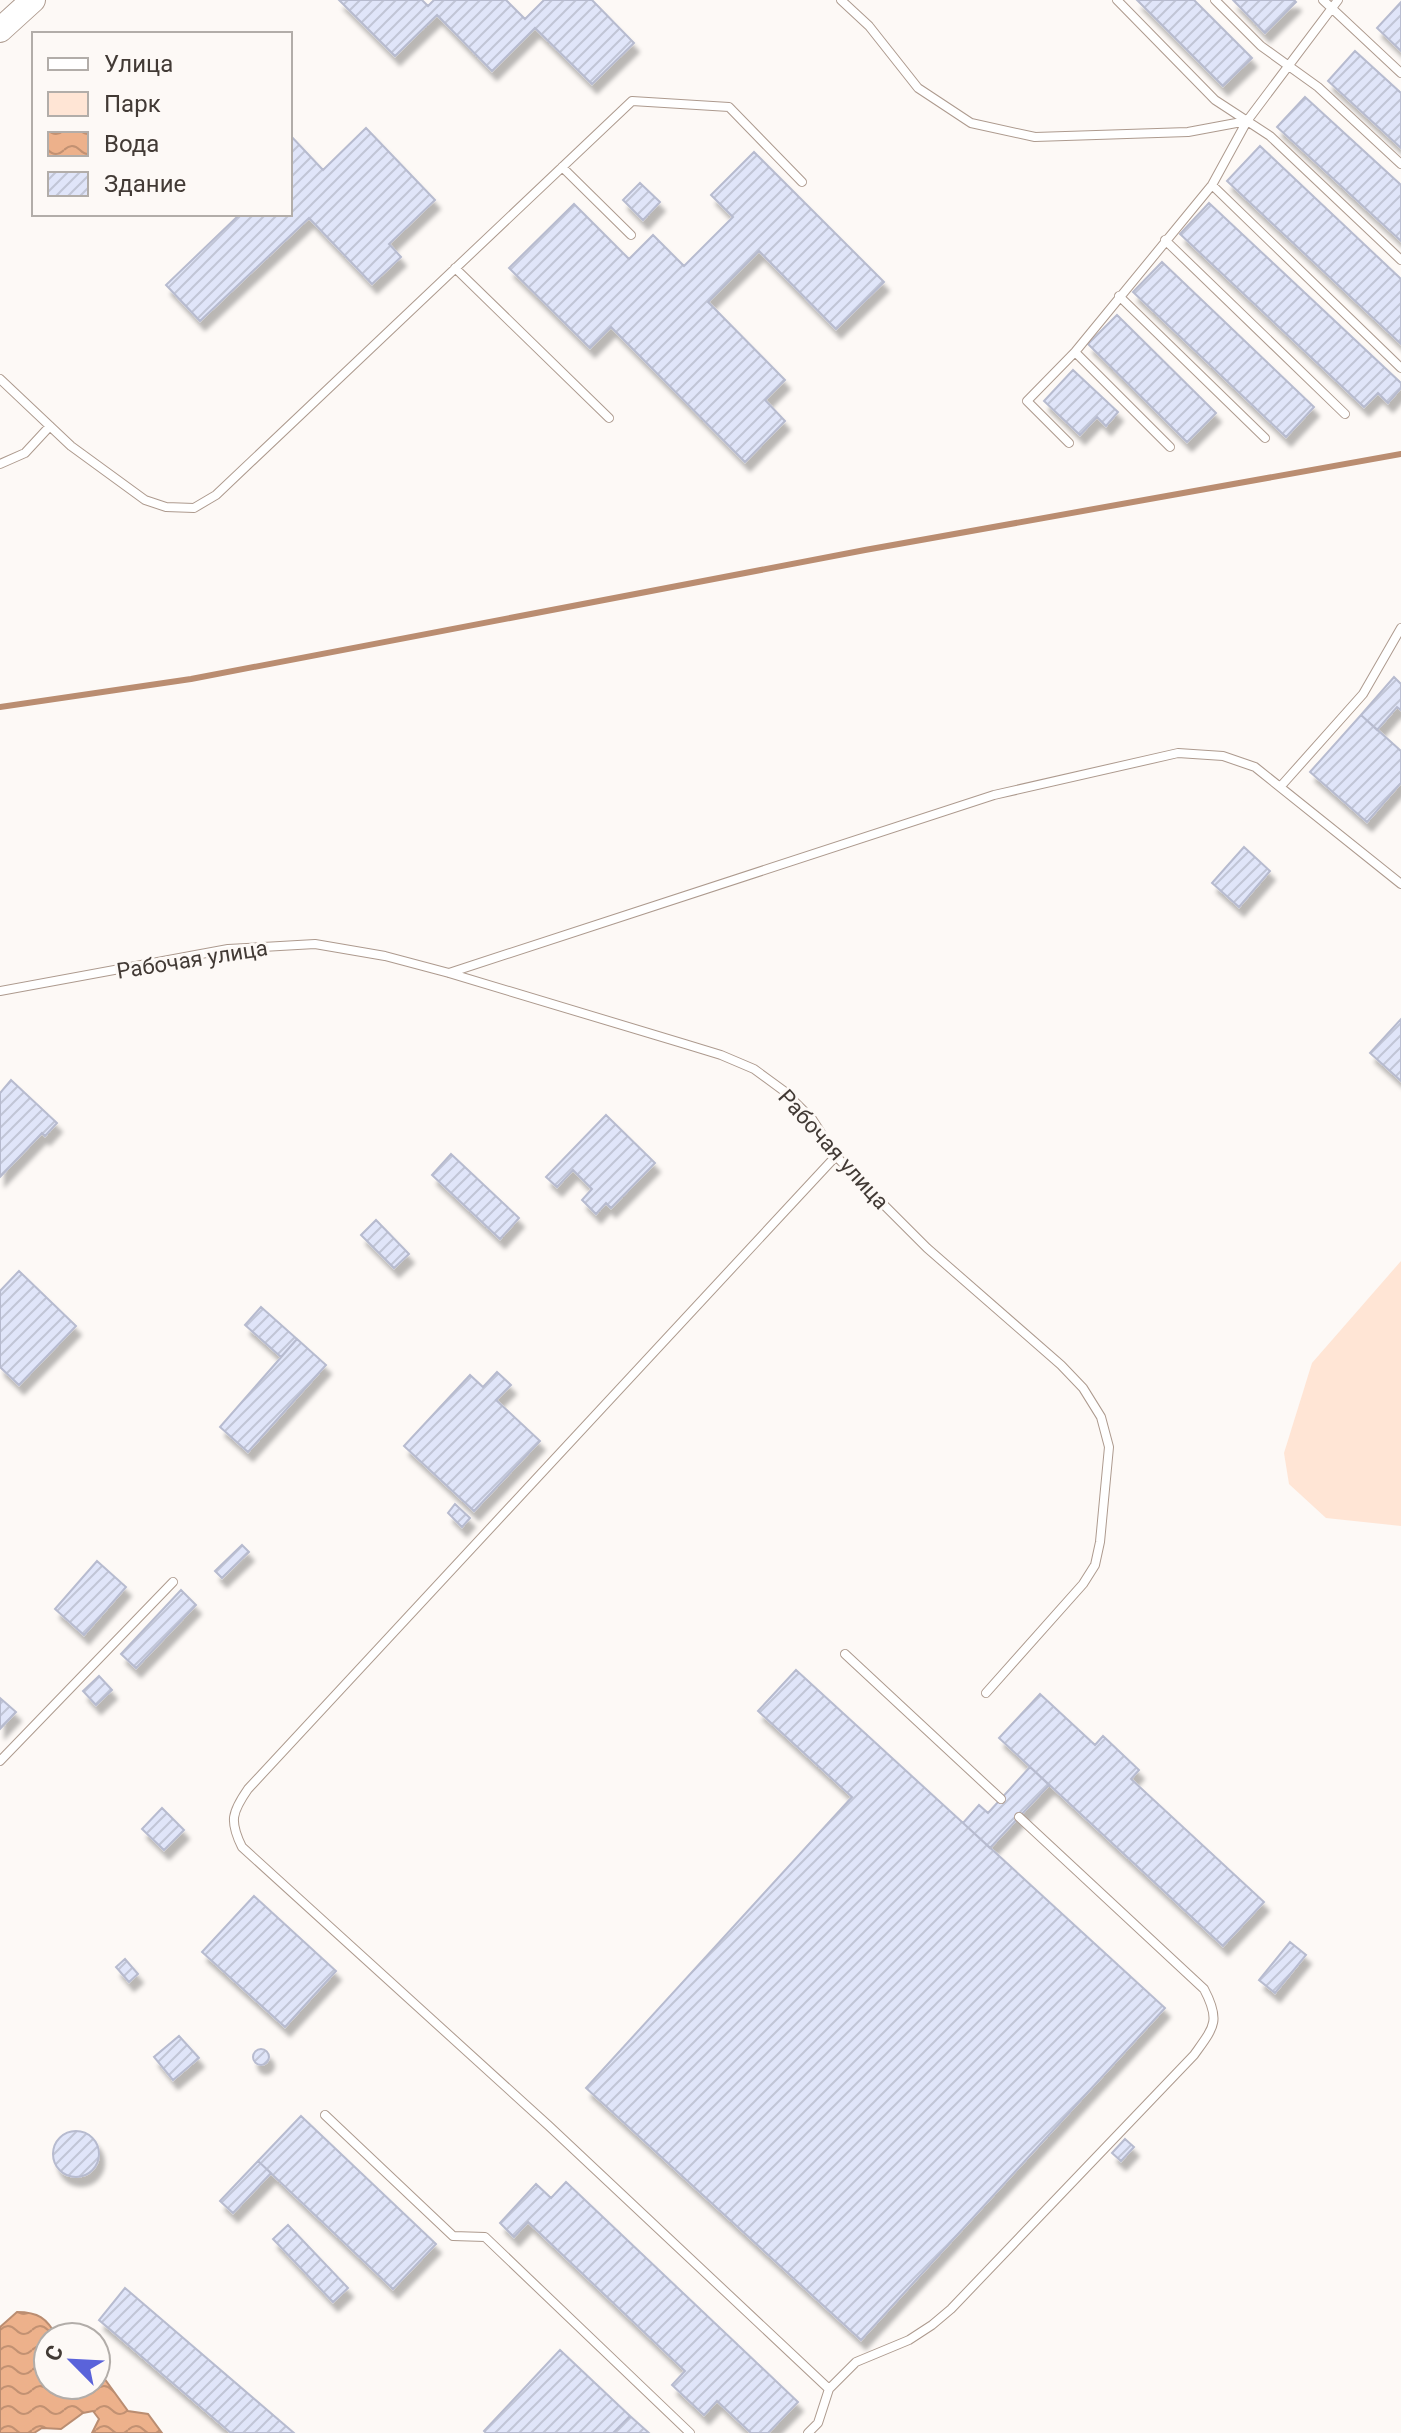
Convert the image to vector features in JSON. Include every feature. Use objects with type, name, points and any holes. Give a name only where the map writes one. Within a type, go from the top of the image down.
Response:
[{"type":"street","points":[[0,30],[33,0]]},
{"type":"lane","points":[[841,0],[869,26],[918,88],[971,123],[1035,137],[1188,132],[1247,121]]},
{"type":"lane","points":[[1117,0],[1215,100],[1270,136],[1401,260]]},
{"type":"lane","points":[[1215,0],[1261,46],[1318,87],[1401,164]]},
{"type":"lane","points":[[1323,0],[1401,73]]},
{"type":"lane","points":[[1069,443],[1027,401],[1075,352],[1212,185],[1247,121],[1338,0]]},
{"type":"lane","points":[[0,379],[71,446],[145,500],[166,507],[194,508],[216,495],[632,101],[729,107],[802,182]]},
{"type":"lane","points":[[562,167],[631,235]]},
{"type":"lane","points":[[1212,185],[1401,368]]},
{"type":"lane","points":[[1165,240],[1345,414]]},
{"type":"lane","points":[[455,268],[609,418]]},
{"type":"lane","points":[[1119,296],[1265,438]]},
{"type":"lane","points":[[1075,352],[1170,447]]},
{"type":"lane","points":[[0,464],[25,453],[50,426]]},
{"type":"lane","points":[[1281,786],[1363,694],[1401,628]]},
{"type":"lane","points":[[449,973],[994,795],[1178,753],[1223,756],[1255,767],[1401,884]]},
{"type":"lane","name":"Рабочая улица","points":[[0,991],[228,949],[315,944],[385,956],[449,973],[709,1051],[754,1069],[784,1091],[812,1119],[836,1156],[927,1248],[1061,1365],[1083,1388],[1101,1417],[1109,1447],[1095,1565],[1083,1584],[986,1693]]},
{"type":"lane","points":[[829,2389],[549,2126],[242,1847],[233,1829],[235,1808],[248,1789],[836,1156]]},
{"type":"lane","points":[[0,1761],[173,1582]]},
{"type":"lane","points":[[845,1654],[1001,1799]]},
{"type":"lane","points":[[808,2433],[818,2423],[829,2389],[856,2362],[909,2340],[951,2309],[1194,2055],[1211,2032],[1215,2009],[1204,1989],[1019,1817]]},
{"type":"lane","points":[[325,2115],[453,2236],[485,2237],[690,2433]]},
{"type":"green space","points":[[1401,1261],[1401,1526],[1326,1518],[1289,1484],[1284,1453],[1312,1363]]},
{"type":"water","points":[[17,2312],[31,2313],[45,2321],[32,2321],[32,2401],[112,2401],[112,2389],[128,2411],[148,2414],[162,2433],[92,2433],[99,2419],[93,2411],[83,2413],[61,2429],[0,2433],[0,2327]]},
{"type":"building","points":[[339,0],[422,0],[428,6],[434,0],[506,0],[525,19],[544,0],[592,0],[634,43],[592,84],[535,28],[492,71],[437,15],[395,56]]},
{"type":"building","points":[[1137,0],[1194,0],[1252,58],[1223,86]]},
{"type":"building","points":[[1233,0],[1294,0],[1296,2],[1265,33]]},
{"type":"building","points":[[1401,2],[1401,51],[1377,28]]},
{"type":"building","points":[[1355,51],[1401,93],[1401,148],[1328,81]]},
{"type":"building","points":[[1305,97],[1401,185],[1401,241],[1277,127]]},
{"type":"building","points":[[366,128],[435,200],[389,244],[401,257],[372,284],[309,218],[200,321],[166,285],[238,216],[292,216],[292,137],[323,170]]},
{"type":"building","points":[[1260,146],[1401,279],[1401,344],[1227,181]]},
{"type":"building","points":[[754,152],[884,282],[836,329],[759,251],[708,302],[785,380],[765,400],[785,421],[745,462],[611,327],[590,348],[509,268],[574,204],[629,259],[653,235],[684,266],[733,217],[711,195]]},
{"type":"building","points":[[640,183],[660,202],[643,220],[623,200]]},
{"type":"building","points":[[1209,203],[1401,383],[1401,388],[1388,403],[1378,393],[1364,407],[1180,234]]},
{"type":"building","points":[[1162,262],[1314,407],[1286,437],[1133,292]]},
{"type":"building","points":[[1117,315],[1216,413],[1187,442],[1088,344]]},
{"type":"building","points":[[1073,370],[1118,412],[1106,426],[1097,417],[1080,435],[1044,401]]},
{"type":"building","points":[[1394,677],[1401,684],[1401,710],[1397,707],[1377,730],[1361,715]]},
{"type":"building","points":[[1361,715],[1401,751],[1401,783],[1367,822],[1310,772]]},
{"type":"building","points":[[1244,847],[1270,871],[1239,907],[1212,883]]},
{"type":"building","points":[[1401,1019],[1401,1081],[1370,1053]]},
{"type":"building","points":[[11,1080],[57,1123],[45,1136],[42,1133],[0,1177],[0,1093]]},
{"type":"building","points":[[606,1115],[655,1163],[611,1208],[606,1203],[596,1214],[582,1200],[592,1189],[573,1170],[557,1187],[546,1177]]},
{"type":"building","points":[[451,1154],[519,1218],[500,1239],[432,1175]]},
{"type":"building","points":[[376,1220],[409,1254],[394,1268],[361,1235]]},
{"type":"building","points":[[19,1271],[76,1326],[19,1385],[0,1367],[0,1291]]},
{"type":"building","points":[[261,1307],[297,1339],[281,1357],[245,1325]]},
{"type":"building","points":[[297,1339],[326,1365],[248,1452],[220,1427]]},
{"type":"building","points":[[497,1372],[511,1385],[496,1400],[540,1441],[474,1511],[404,1446],[470,1375],[483,1387]]},
{"type":"building","points":[[455,1504],[470,1518],[462,1527],[448,1513]]},
{"type":"building","points":[[242,1545],[249,1552],[222,1578],[215,1571]]},
{"type":"building","points":[[97,1561],[126,1587],[84,1635],[55,1609]]},
{"type":"building","points":[[181,1590],[196,1605],[136,1668],[121,1654]]},
{"type":"building","points":[[796,1670],[1165,2008],[861,2340],[586,2088],[852,1797],[758,1711]]},
{"type":"building","points":[[99,1676],[112,1690],[96,1705],[83,1691]]},
{"type":"building","points":[[1040,1694],[1095,1745],[1103,1736],[1139,1770],[1131,1779],[1264,1902],[1223,1946],[999,1738]]},
{"type":"building","points":[[0,1698],[16,1712],[0,1729]]},
{"type":"building","points":[[1030,1767],[1049,1785],[990,1848],[963,1823],[979,1805],[988,1813]]},
{"type":"building","points":[[162,1808],[184,1830],[164,1850],[142,1829]]},
{"type":"building","points":[[254,1896],[336,1971],[285,2027],[202,1952]]},
{"type":"building","points":[[1290,1942],[1306,1955],[1275,1993],[1259,1980]]},
{"type":"building","points":[[125,1959],[138,1974],[129,1982],[116,1967]]},
{"type":"building","points":[[179,2036],[199,2058],[173,2080],[154,2057]]},
{"type":"building","points":[[261,2049],[267,2051],[267,2063],[261,2065],[255,2063],[253,2057],[255,2051]]},
{"type":"building","points":[[301,2116],[436,2244],[393,2289],[258,2161]]},
{"type":"building","points":[[76,2131],[92,2138],[99,2154],[92,2170],[76,2177],[60,2170],[53,2154],[60,2138]]},
{"type":"building","points":[[1125,2139],[1134,2147],[1121,2161],[1112,2153]]},
{"type":"building","points":[[258,2161],[271,2173],[233,2213],[220,2201]]},
{"type":"building","points":[[566,2182],[798,2402],[768,2433],[751,2433],[717,2401],[704,2415],[672,2385],[685,2371],[528,2222],[514,2237],[500,2223],[536,2184],[551,2198]]},
{"type":"building","points":[[288,2225],[348,2288],[333,2302],[273,2239]]},
{"type":"building","points":[[125,2288],[294,2433],[231,2433],[112,2331],[112,2321],[99,2320]]},
{"type":"building","points":[[560,2350],[630,2416],[613,2433],[486,2433],[484,2431]]},
{"type":"building","points":[[630,2416],[649,2433],[613,2433]]},
{"type":"waterway","points":[[0,707],[191,679],[865,550],[1401,454]]}]
